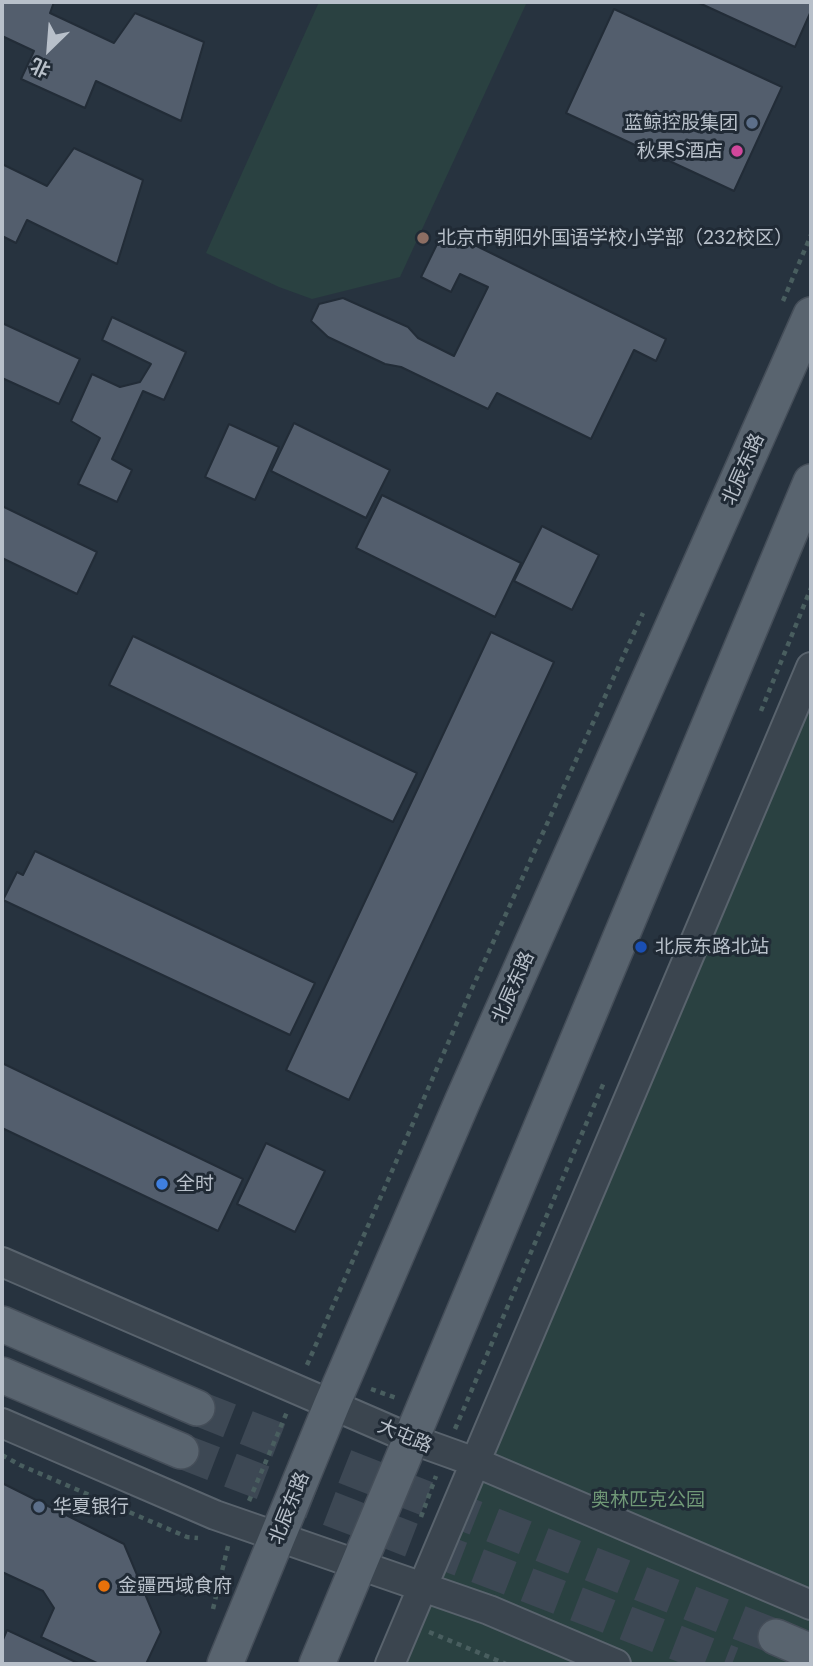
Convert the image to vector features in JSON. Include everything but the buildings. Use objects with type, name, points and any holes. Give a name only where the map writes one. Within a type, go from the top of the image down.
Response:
[{"type":"main road","name":"北辰东路","points":[[225,1664],[332,1404],[795,312]]},
{"type":"main road","points":[[317,1664],[811,482]]},
{"type":"main road","points":[[2,1324],[197,1408]]},
{"type":"main road","points":[[2,1374],[181,1451]]},
{"type":"main road","points":[[776,1637],[811,1652]]},
{"type":"street","points":[[390,1664],[811,667]]},
{"type":"street","name":"大屯路","points":[[2,1262],[411,1440],[475,1462],[811,1605]]},
{"type":"street","points":[[2,1423],[240,1523],[489,1610],[616,1664]]},
{"type":"path","points":[[795,312],[811,234]]},
{"type":"path","points":[[756,722],[811,588]]},
{"type":"path","points":[[211,1619],[229,1543],[470,993],[644,612]]},
{"type":"path","points":[[416,1528],[467,1397],[609,1071]]},
{"type":"green space","points":[[319,2],[527,2],[400,277],[312,299],[279,287],[206,253]]},
{"type":"green space","name":"奥林匹克公园","points":[[811,689],[811,1664],[400,1664]]},
{"type":"tunnel","points":[[197,1408],[776,1637]]},
{"type":"tunnel","points":[[181,1451],[732,1664]]},
{"type":"place","name":"蓝鲸控股集团","points":[[752,123]]},
{"type":"place","name":"秋果S酒店","points":[[737,151]]},
{"type":"place","name":"北京市朝阳外国语学校小学部（232校区）","points":[[423,238]]},
{"type":"place","name":"北辰东路北站","points":[[641,947]]},
{"type":"place","name":"全时","points":[[162,1184]]},
{"type":"place","name":"华夏银行","points":[[39,1507]]},
{"type":"place","name":"金疆西域食府","points":[[104,1586]]}]
